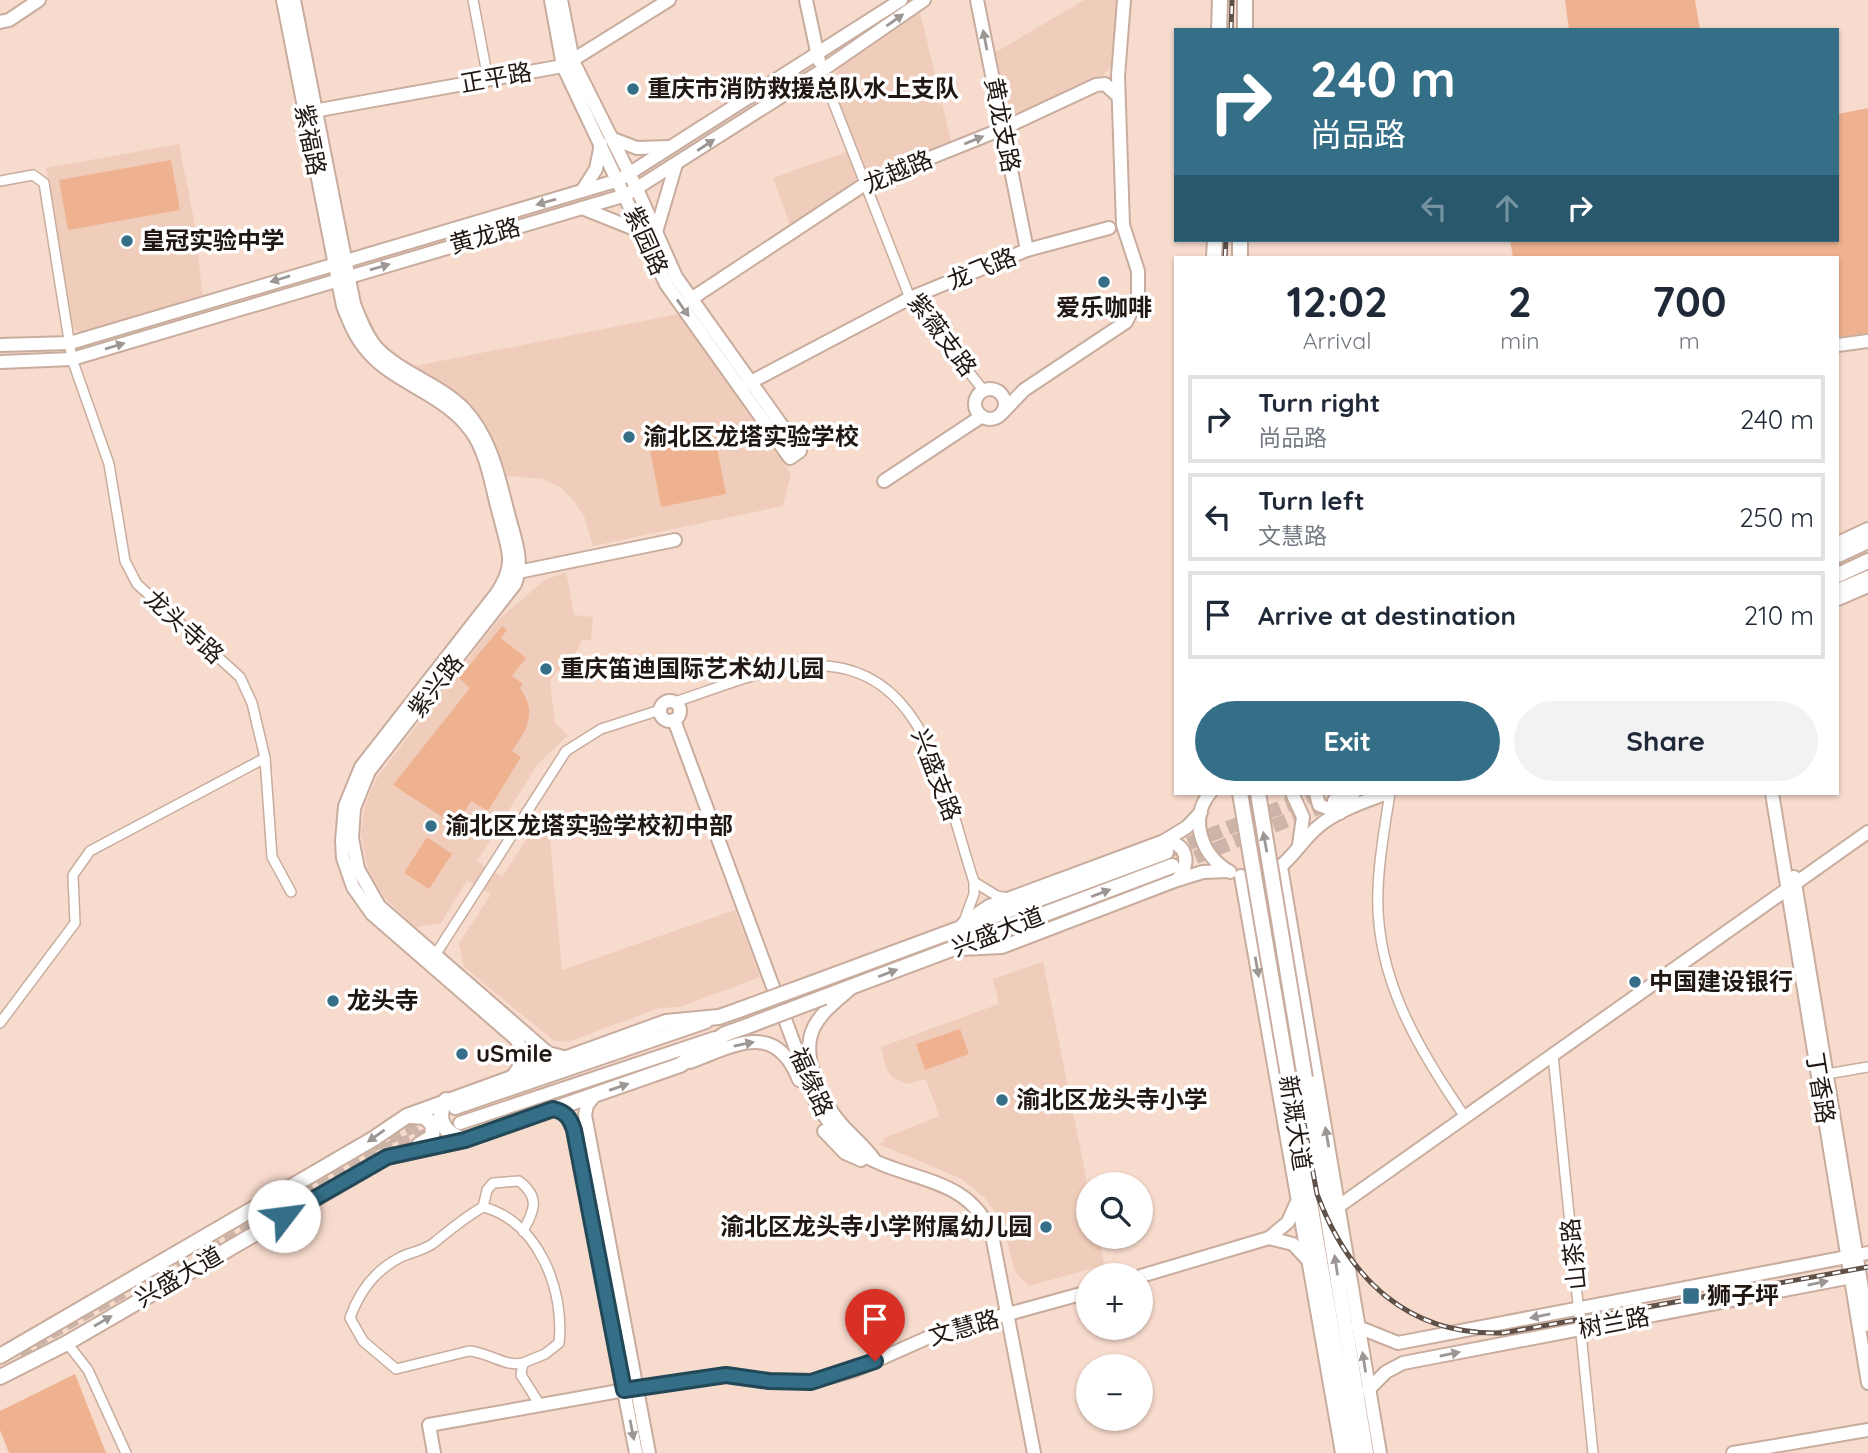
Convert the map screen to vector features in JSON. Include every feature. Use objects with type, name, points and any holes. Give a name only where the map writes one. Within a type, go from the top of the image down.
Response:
[{"type":"main road","points":[[1219,28],[1220,0]]},
{"type":"main road","points":[[1245,0],[1245,28]]},
{"type":"main road","points":[[1839,555],[1868,541]]},
{"type":"main road","points":[[1839,575],[1868,561]]},
{"type":"main road","name":"新溉大道","points":[[1240,795],[1353,1453]]},
{"type":"main road","name":"新溉大道","points":[[1258,795],[1366,1453]]},
{"type":"main road","points":[[1338,807],[1351,795]]},
{"type":"main road","name":"兴盛大道","points":[[0,1377],[67,1343],[372,1165],[405,1151],[465,1140],[680,1065],[725,1034],[852,987],[1165,846]]},
{"type":"main road","name":"兴盛大道","points":[[0,1356],[361,1146],[407,1116],[451,1104],[510,1079],[666,1022],[719,1017],[818,981],[1174,873]]},
{"type":"main road","points":[[451,1104],[440,1116],[443,1125],[453,1136],[465,1140]]},
{"type":"main road","points":[[405,1151],[428,1142],[434,1131],[425,1117],[407,1116]]},
{"type":"street","points":[[0,22],[9,20],[39,0]]},
{"type":"street","name":"紫福路","points":[[283,0],[341,240],[340,260]]},
{"type":"street","name":"紫福路","points":[[294,0],[310,112],[343,278]]},
{"type":"street","points":[[473,0],[488,79]]},
{"type":"street","name":"紫园路","points":[[551,0],[568,64],[631,192],[656,232],[676,278],[795,454],[666,284],[642,232],[631,192]]},
{"type":"street","name":"紫园路","points":[[561,0],[568,64]]},
{"type":"street","name":"正平路","points":[[310,112],[568,64],[669,0]]},
{"type":"street","name":"紫薇支路","points":[[806,0],[821,71],[910,298],[984,391]]},
{"type":"street","name":"黄龙路","points":[[0,345],[70,343],[624,177],[818,56],[901,0]]},
{"type":"street","name":"黄龙路","points":[[0,362],[72,359],[631,192],[821,71],[923,0]]},
{"type":"street","name":"黄龙支路","points":[[977,0],[1027,250]]},
{"type":"street","points":[[884,481],[982,416],[994,419],[1024,390],[1126,323],[1134,311],[1140,285],[1127,239],[1122,207],[1118,96],[1124,0]]},
{"type":"street","points":[[802,66],[811,46],[812,30]]},
{"type":"street","name":"龙越路","points":[[691,299],[865,184],[1002,129],[1096,85],[1105,84],[1118,96]]},
{"type":"street","points":[[581,191],[596,169],[607,141],[637,148],[674,146]]},
{"type":"street","points":[[656,232],[676,164]]},
{"type":"street","name":"龙头寺路","points":[[0,181],[33,175],[44,183],[72,359],[109,464],[125,561],[137,584],[240,677],[252,703],[265,758],[272,857],[291,892]]},
{"type":"street","points":[[1122,207],[1109,228],[1127,239]]},
{"type":"street","points":[[582,208],[642,232]]},
{"type":"street","name":"龙飞路","points":[[749,383],[910,298],[1027,250],[1109,228]]},
{"type":"street","points":[[341,240],[351,250],[363,254]]},
{"type":"street","points":[[343,278],[363,326],[377,348],[462,407],[479,428],[497,473],[519,553],[515,573],[675,540]]},
{"type":"street","points":[[1839,345],[1868,341]]},
{"type":"street","points":[[982,416],[976,402],[984,391],[1024,390]]},
{"type":"street","points":[[998,392],[1005,404],[1002,413]]},
{"type":"street","points":[[1839,543],[1868,529]]},
{"type":"street","name":"紫兴路","points":[[510,1079],[519,1070],[523,1058],[516,1039],[432,961],[384,912],[363,883],[354,856],[354,808],[369,771],[504,600],[515,573]]},
{"type":"street","points":[[1839,596],[1868,577]]},
{"type":"street","points":[[1839,596],[1868,586]]},
{"type":"street","name":"兴盛支路","points":[[675,702],[770,672],[806,666],[824,665],[879,682],[908,709],[921,729],[974,882]]},
{"type":"street","points":[[432,961],[566,751],[601,729],[660,710],[667,701],[675,702]]},
{"type":"street","name":"福缘路","points":[[675,702],[680,713],[674,720],[816,1102],[834,1131],[855,1150],[877,1163],[945,1186],[973,1203],[992,1235],[1034,1453]]},
{"type":"street","points":[[660,710],[665,720],[674,720]]},
{"type":"street","points":[[0,1023],[75,923],[73,875],[90,850],[265,758]]},
{"type":"street","points":[[1209,795],[1201,812],[1199,829],[1204,846],[1214,861],[1241,876],[1262,876],[1282,867],[1338,807]]},
{"type":"street","points":[[1293,795],[1303,817],[1299,846]]},
{"type":"street","points":[[1316,795],[1319,805],[1338,807],[1382,795]]},
{"type":"street","points":[[1389,795],[1378,892],[1388,971],[1412,1034],[1465,1117]]},
{"type":"street","name":"丁香路","points":[[1772,795],[1827,1074],[1868,1325]]},
{"type":"street","name":"丁香路","points":[[1781,795],[1792,886],[1857,1255]]},
{"type":"street","points":[[1165,846],[1201,812]]},
{"type":"street","points":[[1339,1206],[1868,832]]},
{"type":"street","points":[[963,924],[989,906],[1009,898],[1174,842],[1183,849],[1187,859],[1185,871],[1174,873]]},
{"type":"street","name":"新溉大道","points":[[1282,867],[1380,1453]]},
{"type":"street","points":[[1174,873],[1228,871]]},
{"type":"street","name":"新溉大道","points":[[1241,876],[1342,1453]]},
{"type":"street","points":[[974,882],[997,896],[1009,898]]},
{"type":"street","points":[[950,942],[963,924],[974,894],[974,882]]},
{"type":"street","points":[[1250,930],[1253,918],[1260,909],[1272,907],[1282,911],[1291,921]]},
{"type":"street","name":"紫兴路","points":[[432,961],[548,1053],[571,1058]]},
{"type":"street","points":[[852,987],[814,1027],[808,1042],[810,1059],[824,1098],[842,1125],[877,1163]]},
{"type":"street","points":[[451,1104],[719,1017]]},
{"type":"street","points":[[460,1123],[725,1034]]},
{"type":"street","points":[[680,1065],[747,1041],[767,1042],[784,1052],[794,1067],[809,1107],[837,1146],[857,1159],[877,1163]]},
{"type":"street","name":"山茶路","points":[[1553,1055],[1593,1453]]},
{"type":"street","points":[[1827,1074],[1868,1067]]},
{"type":"street","points":[[594,1095],[584,1115],[630,1389],[636,1453]]},
{"type":"street","points":[[553,1109],[563,1111],[574,1130],[630,1389],[649,1453]]},
{"type":"street","points":[[483,1207],[487,1190],[493,1183],[519,1181],[529,1189],[535,1202],[535,1211],[523,1231]]},
{"type":"street","points":[[1153,1272],[1269,1238],[1288,1223],[1296,1202]]},
{"type":"street","points":[[483,1207],[497,1210],[523,1231],[545,1258],[561,1331],[559,1343],[545,1354],[523,1363],[504,1362],[480,1352],[468,1351],[396,1369],[363,1341],[350,1318],[357,1296],[381,1270],[400,1258],[434,1244],[467,1216],[483,1207]]},
{"type":"street","points":[[1269,1238],[1293,1244],[1306,1258]]},
{"type":"street","points":[[1358,1327],[1398,1343],[1857,1255]]},
{"type":"street","name":"丁香路","points":[[1860,1276],[1868,1383]]},
{"type":"street","name":"树兰路","points":[[1368,1390],[1385,1372],[1404,1363],[1860,1276]]},
{"type":"street","name":"文慧路","points":[[434,1453],[429,1425],[630,1389],[726,1375],[769,1381],[811,1382],[855,1370],[936,1334],[1076,1295]]},
{"type":"street","points":[[67,1343],[88,1370],[126,1453]]},
{"type":"street","points":[[523,1363],[521,1375],[540,1405]]},
{"type":"street","points":[[1733,1453],[1868,1430]]},
{"type":"shaded area","points":[[1084,0],[1119,0],[1114,65],[1100,78],[1010,121],[1004,119],[991,55]]},
{"type":"shaded area","points":[[1565,0],[1695,0],[1700,28],[1569,28]]},
{"type":"shaded area","points":[[919,8],[952,145],[873,177],[866,174],[832,87],[838,65]]},
{"type":"shaded area","points":[[1868,108],[1868,333],[1839,337],[1839,256],[1513,256],[1510,242],[1839,242],[1839,114]]},
{"type":"shaded area","name":"皇冠实验中学","points":[[179,144],[194,219],[203,298],[83,334],[73,328],[46,168]]},
{"type":"shaded area","points":[[846,152],[857,177],[852,189],[791,228],[773,178]]},
{"type":"shaded area","points":[[171,160],[180,210],[68,230],[59,180]]},
{"type":"shaded area","name":"渝北区龙塔实验学校","points":[[679,314],[791,474],[783,506],[593,546],[584,516],[573,500],[560,487],[543,479],[507,476],[485,423],[465,402],[415,366]]},
{"type":"shaded area","points":[[715,437],[726,494],[661,507],[650,450]]},
{"type":"shaded area","name":"渝北区龙塔实验学校初中部","points":[[566,572],[574,615],[593,617],[591,640],[582,640],[569,667],[557,671],[550,681],[555,723],[568,735],[537,765],[477,861],[502,877],[547,807],[562,970],[735,910],[760,977],[680,1007],[659,1008],[568,1042],[554,1041],[464,967],[459,943],[491,894],[467,880],[441,923],[415,927],[384,897],[374,880],[367,866],[361,833],[365,804],[377,777],[499,619],[545,580]]},
{"type":"shaded area","points":[[502,626],[507,630],[501,638],[526,658],[512,676],[523,684],[520,688],[529,713],[526,728],[512,751],[521,757],[488,811],[471,801],[456,826],[393,785],[470,688],[459,678]]},
{"type":"shaded area","points":[[427,837],[452,854],[429,889],[404,873]]},
{"type":"shaded area","name":"渝北区龙头寺小学","points":[[1043,962],[1085,1172],[1076,1172],[1076,1249],[1101,1249],[1104,1263],[1076,1263],[1076,1273],[1029,1286],[1015,1272],[1002,1221],[984,1197],[960,1178],[878,1144],[884,1142],[884,1138],[939,1116],[926,1079],[907,1084],[892,1077],[886,1068],[881,1047],[999,1004],[993,979]]},
{"type":"shaded area","points":[[960,1029],[969,1054],[925,1070],[916,1044]]},
{"type":"shaded area","points":[[75,1374],[106,1453],[9,1453],[0,1430],[0,1411]]},
{"type":"tunnel","points":[[1169,851],[1313,795]]},
{"type":"tunnel","points":[[1176,865],[1333,802]]},
{"type":"tunnel","points":[[373,1146],[435,1117]]},
{"type":"tunnel","points":[[180,1269],[387,1148],[431,1133]]},
{"type":"tunnel","points":[[19,1352],[188,1255]]},
{"type":"railway","points":[[1231,28],[1232,0]]},
{"type":"railway","points":[[1225,256],[1226,242]]},
{"type":"railway","points":[[1247,795],[1265,912],[1317,1194],[1346,1252],[1386,1296],[1411,1313],[1438,1324],[1469,1331],[1503,1333],[1868,1267]]},
{"type":"place","name":"重庆市消防救援总队水上支队","points":[[633,89]]},
{"type":"place","name":"皇冠实验中学","points":[[127,241]]},
{"type":"place","name":"爱乐咖啡","points":[[1104,282]]},
{"type":"place","name":"渝北区龙塔实验学校","points":[[629,437]]},
{"type":"place","name":"重庆笛迪国际艺术幼儿园","points":[[546,669]]},
{"type":"place","name":"渝北区龙塔实验学校初中部","points":[[431,826]]},
{"type":"place","name":"中国建设银行","points":[[1635,982]]},
{"type":"place","name":"龙头寺","points":[[333,1001]]},
{"type":"place","name":"uSmile","points":[[462,1054]]},
{"type":"place","name":"渝北区龙头寺小学","points":[[1002,1100]]},
{"type":"place","name":"渝北区龙头寺小学附属幼儿园","points":[[1046,1227]]},
{"type":"place","name":"狮子坪","points":[[1691,1296]]},
{"type":"route","points":[[284,1216],[387,1157],[465,1140],[553,1109],[563,1111],[574,1130],[624,1390],[726,1375],[769,1381],[811,1382],[855,1370],[875,1361]]}]
